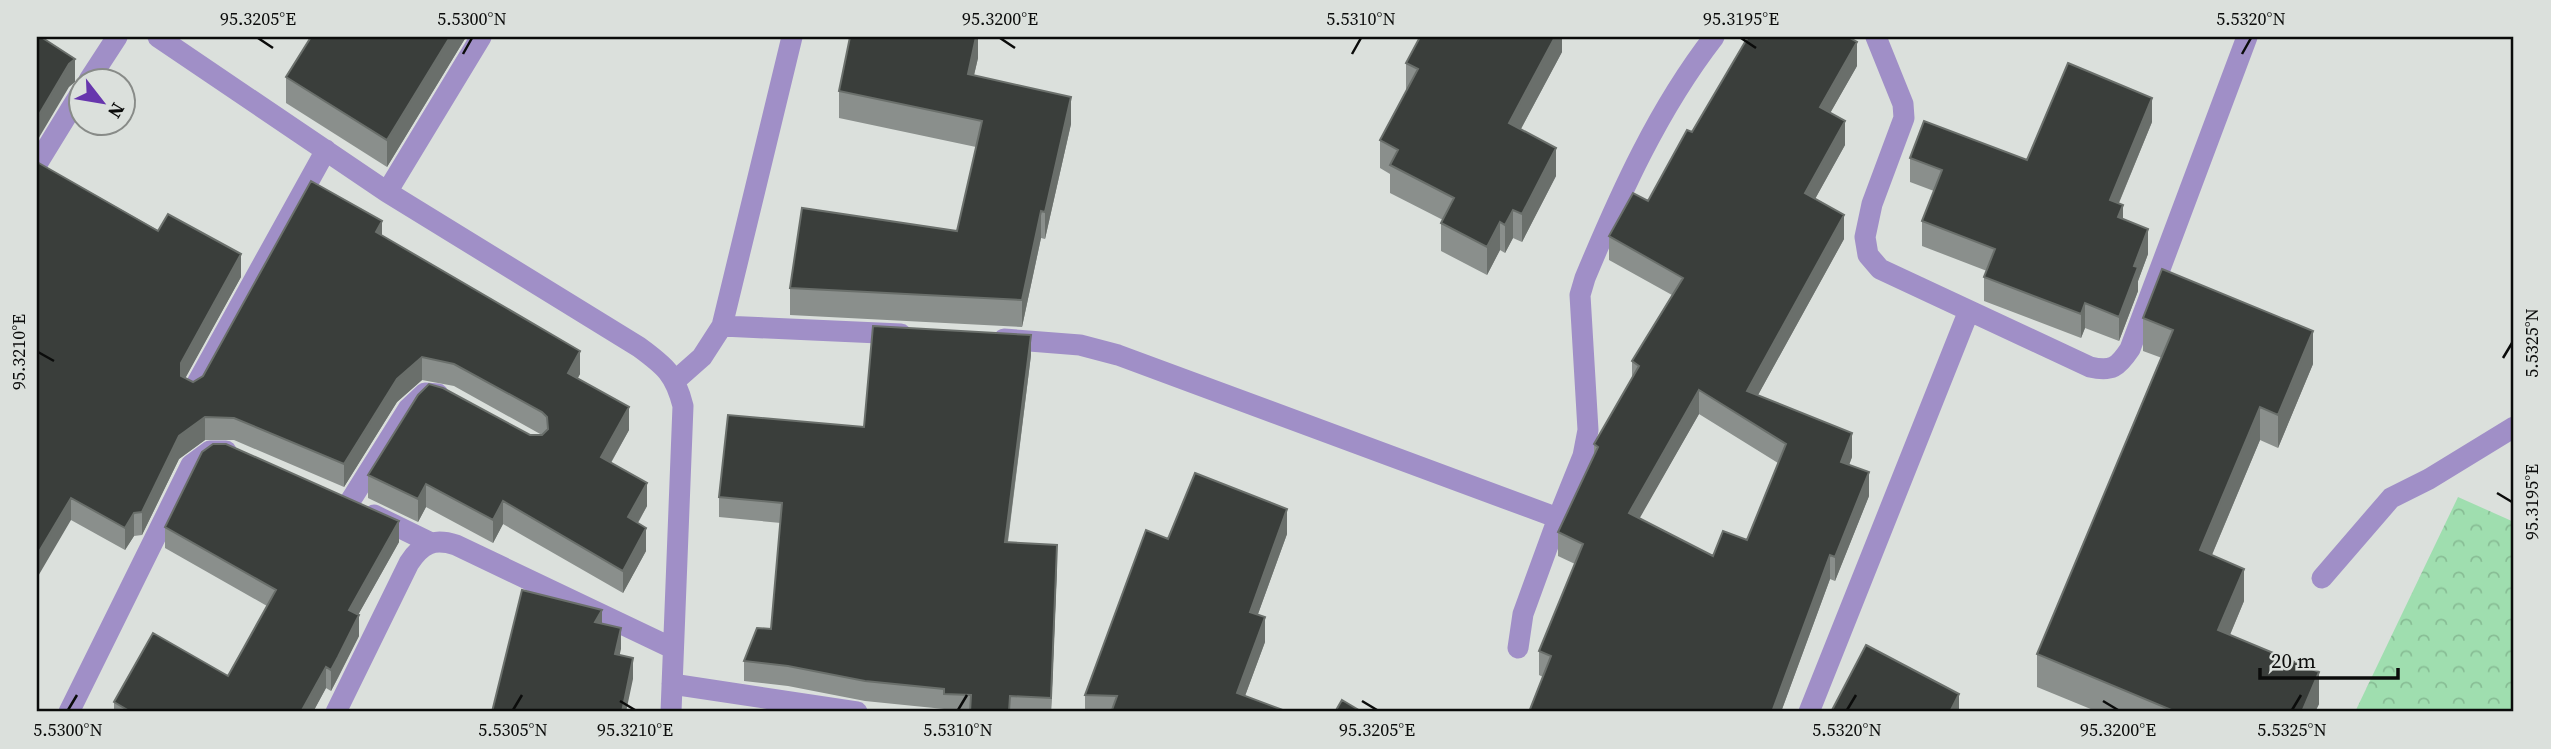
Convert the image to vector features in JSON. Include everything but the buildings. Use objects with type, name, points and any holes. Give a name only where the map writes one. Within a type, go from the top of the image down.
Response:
[{"type":"street","points":[[98,66],[117,37]]},
{"type":"street","points":[[158,37],[387,192],[639,347],[660,362],[676,380],[683,406],[671,648],[671,712]]},
{"type":"street","points":[[387,192],[481,37]]},
{"type":"street","points":[[676,380],[702,357],[722,326],[792,37]]},
{"type":"street","points":[[1518,648],[1523,614],[1583,456],[1588,430],[1580,295],[1585,278],[1651,135],[1695,62],[1714,37]]},
{"type":"street","points":[[1876,37],[1903,104],[1904,118],[1872,204],[1865,237],[1868,255],[1880,269],[1968,313],[2090,367],[2107,371],[2120,365],[2130,349],[2247,37]]},
{"type":"street","points":[[37,164],[66,117]]},
{"type":"street","points":[[192,392],[326,150]]},
{"type":"street","points":[[1809,712],[1968,313]]},
{"type":"street","points":[[722,326],[917,335]]},
{"type":"street","points":[[987,338],[1080,345],[1118,355],[1558,517]]},
{"type":"street","points":[[349,503],[417,398],[435,393],[459,404]]},
{"type":"street","points":[[2322,578],[2391,498],[2429,479],[2514,426]]},
{"type":"street","points":[[69,712],[191,465],[201,455],[219,449],[242,458]]},
{"type":"street","points":[[325,493],[429,542]]},
{"type":"street","points":[[336,712],[409,563],[418,550],[429,542],[441,540],[456,545],[671,648]]},
{"type":"street","points":[[672,684],[857,712]]},
{"type":"green space","points":[[2458,497],[2514,522],[2514,712],[2355,712]]}]
